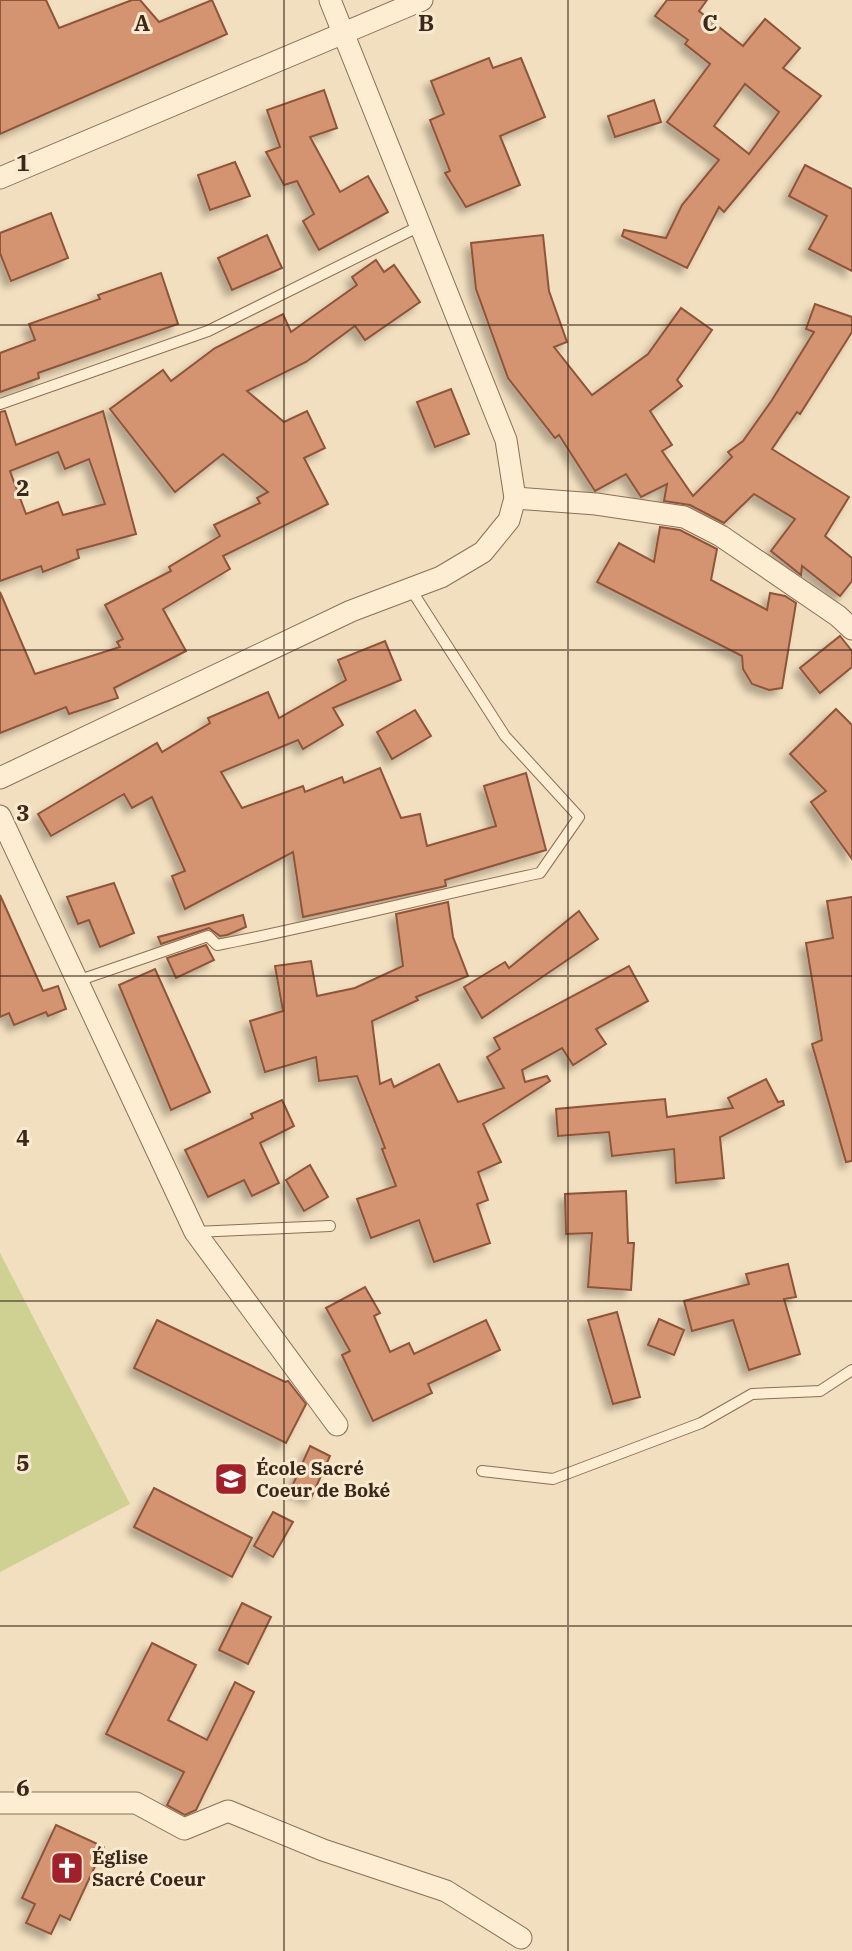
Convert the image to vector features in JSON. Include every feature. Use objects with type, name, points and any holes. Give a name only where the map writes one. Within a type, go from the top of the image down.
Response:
[{"type":"street","points":[[0,778],[351,611],[441,577],[483,552],[509,520],[515,498],[506,440],[330,0]]},
{"type":"street","points":[[0,178],[422,0]]},
{"type":"street","points":[[515,498],[596,504],[684,517],[721,536],[838,616],[852,629]]},
{"type":"street","points":[[0,816],[195,1232],[337,1425]]},
{"type":"street","points":[[0,1803],[136,1803],[184,1829],[228,1811],[323,1850],[446,1891],[521,1938]]},
{"type":"lane","points":[[0,404],[208,331],[420,226]]},
{"type":"lane","points":[[79,980],[208,936],[217,945],[321,925],[388,906],[540,873],[579,817],[505,736],[410,588]]},
{"type":"lane","points":[[195,1232],[330,1226]]},
{"type":"lane","points":[[482,1471],[553,1479],[701,1423],[752,1394],[820,1391],[852,1370]]},
{"type":"green space","points":[[0,1253],[130,1504],[0,1572]]},
{"type":"building","points":[[0,0],[46,0],[59,28],[132,0],[140,0],[159,22],[212,0],[227,34],[0,134]]},
{"type":"building","points":[[667,0],[707,0],[699,11],[743,46],[765,19],[800,48],[783,68],[821,96],[724,212],[719,207],[687,268],[622,236],[624,230],[666,238],[682,205],[719,160],[667,122],[710,64],[685,44],[688,40],[655,16]],"holes":[[[745,84],[779,112],[749,154],[714,126]]]},
{"type":"building","points":[[489,58],[493,68],[521,58],[545,117],[500,136],[520,185],[466,207],[445,173],[450,171],[430,120],[444,114],[431,81]]},
{"type":"building","points":[[324,90],[337,128],[310,137],[340,192],[368,176],[388,212],[319,250],[303,221],[314,214],[297,181],[284,185],[266,152],[280,147],[267,110]]},
{"type":"building","points":[[654,100],[661,122],[615,137],[608,116]]},
{"type":"building","points":[[235,162],[250,196],[210,210],[198,175]]},
{"type":"building","points":[[805,165],[852,189],[852,271],[809,249],[827,216],[789,196]]},
{"type":"building","points":[[51,213],[68,258],[11,281],[0,253],[0,233]]},
{"type":"building","points":[[267,235],[282,268],[232,290],[218,258]]},
{"type":"building","points":[[543,235],[549,291],[567,342],[554,347],[592,395],[648,354],[681,308],[712,330],[677,380],[682,386],[650,411],[672,445],[662,451],[693,496],[732,457],[728,452],[743,441],[772,400],[814,332],[806,329],[815,304],[852,317],[852,332],[800,414],[797,412],[772,449],[849,497],[825,536],[852,558],[852,581],[840,596],[802,566],[801,575],[771,551],[795,519],[754,494],[724,523],[690,505],[664,501],[667,484],[641,497],[626,474],[595,491],[559,435],[555,438],[508,378],[476,289],[471,243]]},
{"type":"building","points":[[376,260],[384,272],[394,265],[420,302],[365,340],[355,326],[306,362],[247,391],[284,422],[307,411],[325,448],[304,458],[328,504],[223,556],[230,569],[163,609],[186,651],[114,688],[118,698],[69,714],[66,707],[0,733],[0,592],[35,674],[120,647],[117,642],[123,639],[105,605],[171,571],[169,567],[220,536],[214,525],[260,503],[257,498],[268,492],[223,454],[175,492],[110,409],[163,370],[171,381],[215,348],[283,314],[291,332],[357,285],[352,277]]},
{"type":"building","points":[[161,273],[178,324],[38,373],[39,378],[0,392],[0,353],[35,340],[29,324],[100,299],[98,295]]},
{"type":"building","points":[[451,389],[469,434],[435,447],[417,402]]},
{"type":"building","points":[[5,411],[16,445],[103,411],[136,534],[77,550],[79,558],[43,572],[41,566],[0,581],[0,412]],"holes":[[[58,452],[65,469],[89,459],[105,504],[63,515],[58,502],[26,514],[10,471]]]},
{"type":"building","points":[[660,527],[680,530],[717,549],[711,580],[767,610],[770,593],[785,596],[796,603],[782,688],[769,690],[752,684],[743,669],[742,656],[597,582],[619,543],[654,562]]},
{"type":"building","points":[[840,636],[852,651],[852,667],[820,693],[800,668]]},
{"type":"building","points":[[385,641],[401,680],[333,708],[343,725],[303,749],[298,740],[221,772],[242,808],[303,786],[305,792],[342,777],[344,783],[380,768],[401,818],[420,814],[427,846],[496,826],[484,786],[526,773],[546,850],[445,880],[446,886],[303,917],[293,852],[185,909],[172,876],[185,871],[152,797],[132,808],[124,794],[51,836],[38,814],[157,743],[162,752],[210,723],[208,718],[268,692],[279,718],[346,680],[338,660]]},
{"type":"building","points":[[836,709],[852,725],[852,859],[811,802],[826,791],[790,754]]},
{"type":"building","points":[[415,710],[431,736],[392,759],[377,732]]},
{"type":"building","points":[[114,883],[134,933],[100,947],[89,920],[78,924],[67,897]]},
{"type":"building","points":[[0,895],[43,991],[58,986],[66,1009],[48,1016],[46,1012],[14,1025],[9,1013],[0,1017]]},
{"type":"building","points":[[852,897],[852,1161],[846,1162],[812,1044],[822,1040],[806,943],[833,938],[827,901]]},
{"type":"building","points":[[448,902],[453,937],[468,976],[416,997],[418,1000],[372,1021],[380,1084],[391,1079],[394,1087],[439,1064],[458,1102],[504,1088],[487,1057],[500,1049],[494,1038],[629,966],[648,1001],[596,1029],[606,1044],[573,1065],[562,1048],[522,1070],[525,1082],[547,1076],[550,1081],[483,1124],[501,1162],[478,1172],[488,1200],[477,1204],[490,1243],[434,1262],[419,1220],[371,1238],[357,1199],[396,1186],[382,1149],[385,1148],[357,1076],[319,1081],[316,1057],[265,1072],[250,1021],[283,1011],[275,966],[311,961],[317,996],[355,988],[403,966],[396,914]]},
{"type":"building","points":[[579,911],[598,939],[482,1018],[464,987],[505,962],[509,968]]},
{"type":"building","points":[[243,915],[246,927],[227,935],[220,936],[209,928],[161,944],[158,937]]},
{"type":"building","points":[[206,945],[214,960],[176,978],[167,958]]},
{"type":"building","points":[[155,969],[210,1092],[171,1110],[119,985]]},
{"type":"building","points":[[766,1079],[778,1102],[783,1101],[784,1105],[720,1137],[724,1178],[676,1183],[674,1149],[612,1156],[609,1132],[558,1136],[556,1109],[665,1099],[667,1117],[733,1108],[728,1098]]},
{"type":"building","points":[[282,1100],[294,1126],[260,1143],[279,1183],[252,1196],[244,1180],[208,1197],[185,1150],[253,1118],[251,1114]]},
{"type":"building","points":[[310,1165],[328,1197],[304,1211],[286,1180]]},
{"type":"building","points":[[626,1191],[628,1243],[634,1243],[631,1290],[588,1287],[592,1233],[566,1234],[565,1194]]},
{"type":"building","points":[[788,1264],[796,1297],[784,1299],[800,1354],[749,1370],[733,1320],[692,1331],[684,1301],[749,1284],[746,1274]]},
{"type":"building","points":[[365,1287],[380,1313],[374,1316],[390,1352],[409,1343],[414,1354],[486,1320],[500,1350],[428,1384],[432,1393],[373,1421],[342,1355],[350,1351],[326,1308]]},
{"type":"building","points":[[617,1312],[640,1397],[613,1404],[588,1320]]},
{"type":"building","points":[[659,1319],[684,1330],[674,1355],[648,1345]]},
{"type":"building","points":[[157,1320],[285,1382],[288,1381],[306,1404],[286,1443],[134,1368]]},
{"type":"building","points":[[310,1446],[330,1456],[311,1498],[291,1489]]},
{"type":"building","points":[[154,1488],[252,1538],[232,1577],[134,1527]]},
{"type":"building","points":[[273,1512],[293,1522],[273,1557],[254,1546]]},
{"type":"building","points":[[242,1603],[271,1617],[248,1664],[219,1650]]},
{"type":"building","points":[[152,1643],[196,1665],[168,1720],[207,1740],[235,1682],[254,1692],[196,1810],[185,1815],[167,1805],[184,1772],[106,1734]]},
{"type":"building","points":[[56,1825],[104,1847],[70,1920],[60,1915],[51,1934],[26,1923],[35,1904],[22,1898]]},
{"type":"place","name":"École Sacré Coeur de Boké","points":[[231,1479]]},
{"type":"place","name":"Église Sacré Coeur","points":[[67,1868]]}]
